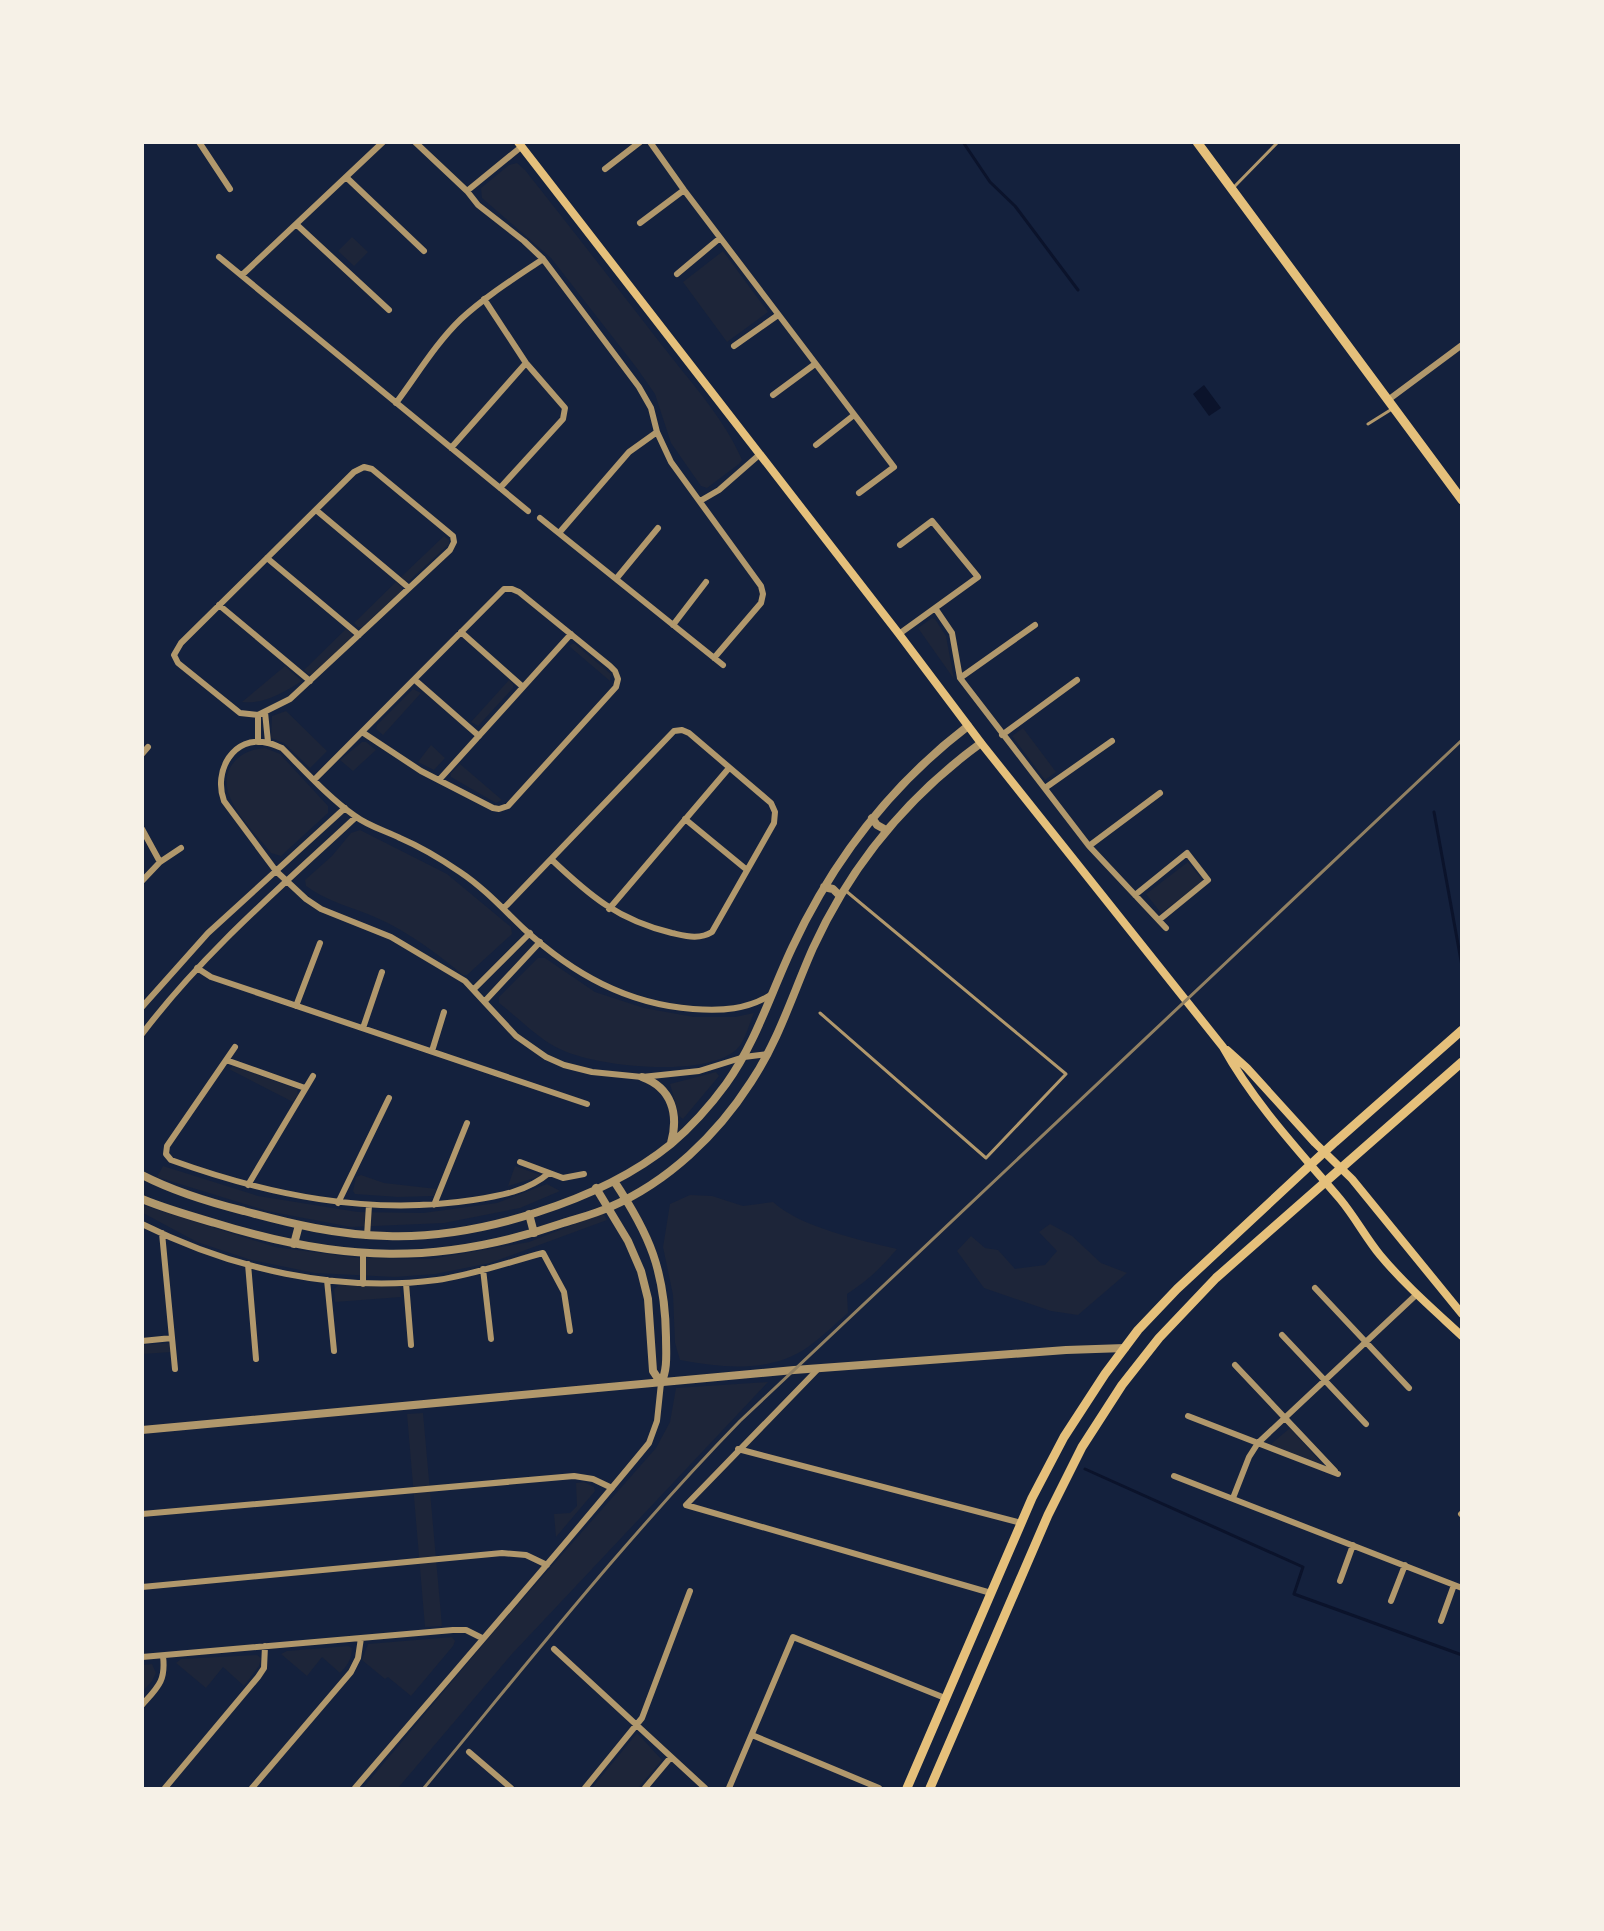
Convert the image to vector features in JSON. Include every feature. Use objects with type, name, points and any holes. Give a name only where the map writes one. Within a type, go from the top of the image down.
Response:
[{"type":"main road","points":[[1197,142],[1461,500]]},
{"type":"main road","points":[[522,144],[981,744],[1223,1047],[1254,1094],[1346,1206],[1381,1256],[1461,1336]]},
{"type":"main road","points":[[907,1788],[1021,1523],[1064,1437],[1105,1374],[1160,1305],[1324,1152],[1461,1030]]},
{"type":"main road","points":[[1223,1047],[1247,1068],[1377,1208],[1461,1314]]},
{"type":"main road","points":[[930,1788],[1048,1515],[1095,1426],[1142,1359],[1186,1308],[1216,1278],[1461,1062]]},
{"type":"street","points":[[198,142],[230,189]]},
{"type":"street","points":[[242,275],[383,142]]},
{"type":"street","points":[[415,142],[481,208],[524,241],[543,259],[639,387],[651,408],[657,432],[671,462],[761,586],[763,594],[761,603],[714,658]]},
{"type":"street","points":[[605,169],[640,142]]},
{"type":"street","points":[[650,142],[894,467],[859,492]]},
{"type":"street","points":[[466,192],[522,144]]},
{"type":"street","points":[[346,177],[424,250]]},
{"type":"street","points":[[640,223],[684,190]]},
{"type":"street","points":[[296,224],[389,310]]},
{"type":"street","points":[[677,274],[720,238]]},
{"type":"street","points":[[219,257],[528,511]]},
{"type":"street","points":[[396,403],[460,320],[484,299],[543,259]]},
{"type":"street","points":[[484,299],[526,363],[565,408],[563,419],[500,488]]},
{"type":"street","points":[[735,346],[778,315]]},
{"type":"street","points":[[1391,404],[1461,345]]},
{"type":"street","points":[[451,448],[526,363]]},
{"type":"street","points":[[773,395],[816,364]]},
{"type":"street","points":[[816,445],[854,415]]},
{"type":"street","points":[[559,533],[629,452],[657,432]]},
{"type":"street","points":[[700,501],[720,490],[738,476],[759,455]]},
{"type":"street","points":[[364,467],[372,469],[453,536],[454,542],[450,550],[290,699],[262,713],[240,713],[178,663],[174,655],[181,643],[267,558],[354,472],[364,467]]},
{"type":"street","points":[[316,510],[409,588]]},
{"type":"street","points":[[540,518],[723,665]]},
{"type":"street","points":[[899,634],[978,577],[932,521],[900,544]]},
{"type":"street","points":[[616,579],[658,528]]},
{"type":"street","points":[[267,558],[359,635]]},
{"type":"street","points":[[673,625],[706,582]]},
{"type":"street","points":[[314,780],[362,732],[415,680],[500,591],[508,589],[519,592],[615,671],[618,683],[508,806],[500,808],[493,808],[421,771],[362,732]]},
{"type":"street","points":[[219,605],[310,681]]},
{"type":"street","points":[[935,608],[952,633],[960,678],[1089,846],[1166,928]]},
{"type":"street","points":[[960,678],[1035,625]]},
{"type":"street","points":[[461,632],[523,687]]},
{"type":"street","points":[[439,780],[570,634]]},
{"type":"street","points":[[415,680],[478,736]]},
{"type":"street","points":[[1002,735],[1077,680]]},
{"type":"street","points":[[258,742],[262,713]]},
{"type":"street","points":[[262,713],[268,742]]},
{"type":"street","points":[[142,1174],[168,1188],[206,1202],[299,1225],[367,1236],[414,1236],[483,1227],[529,1214],[614,1181],[671,1143],[708,1107],[744,1057],[761,1023],[792,947],[843,855],[872,818],[915,771],[968,726]]},
{"type":"street","points":[[504,908],[551,859],[674,731],[682,730],[689,733],[771,803],[775,812],[774,823],[712,932],[705,936],[693,937],[661,930],[609,909],[551,859]]},
{"type":"street","points":[[1045,788],[1112,741]]},
{"type":"street","points":[[768,1054],[744,1057],[699,1071],[642,1077],[592,1072],[564,1065],[546,1057],[516,1036],[465,981],[391,937],[321,909],[306,899],[276,871],[227,807],[220,787],[221,773],[230,756],[247,744],[268,742],[282,748],[356,817],[445,862],[477,884],[564,962],[590,979],[625,995],[661,1005],[706,1010],[738,1008],[757,1003],[773,994]]},
{"type":"street","points":[[142,1199],[229,1228],[294,1244],[363,1254],[437,1253],[486,1245],[534,1233],[626,1199],[675,1167],[699,1145],[741,1098],[768,1054],[786,1017],[813,949],[842,892],[886,830],[933,781],[981,744]]},
{"type":"street","points":[[142,754],[148,747]]},
{"type":"street","points":[[609,909],[729,768]]},
{"type":"street","points":[[1089,846],[1160,793]]},
{"type":"street","points":[[159,1012],[145,1004],[208,933],[345,808]]},
{"type":"street","points":[[142,1034],[197,968],[231,932],[356,817]]},
{"type":"street","points":[[872,818],[877,825],[886,830]]},
{"type":"street","points":[[686,819],[747,870]]},
{"type":"street","points":[[142,829],[160,862]]},
{"type":"street","points":[[142,881],[160,862],[181,848]]},
{"type":"street","points":[[1135,895],[1187,853],[1208,880],[1159,920]]},
{"type":"street","points":[[824,887],[842,892]]},
{"type":"street","points":[[474,989],[530,933]]},
{"type":"street","points":[[485,1001],[540,942]]},
{"type":"street","points":[[296,1006],[320,943]]},
{"type":"street","points":[[197,968],[211,977],[587,1104]]},
{"type":"street","points":[[363,1028],[382,972]]},
{"type":"street","points":[[432,1051],[444,1012]]},
{"type":"street","points":[[235,1047],[167,1146],[166,1154],[171,1160],[248,1185],[338,1203],[369,1205],[434,1205],[495,1196],[537,1183],[549,1173]]},
{"type":"street","points":[[225,1060],[305,1088]]},
{"type":"street","points":[[248,1185],[313,1076]]},
{"type":"street","points":[[642,1077],[662,1088],[671,1100],[674,1119],[671,1143]]},
{"type":"street","points":[[338,1203],[389,1098]]},
{"type":"street","points":[[434,1205],[467,1124]]},
{"type":"street","points":[[520,1162],[568,1178],[584,1174]]},
{"type":"street","points":[[355,1788],[612,1488],[649,1443],[655,1431],[661,1383],[666,1373],[666,1312],[660,1276],[646,1235],[614,1181]]},
{"type":"street","points":[[596,1188],[628,1241],[641,1271],[649,1305],[653,1371],[661,1383]]},
{"type":"street","points":[[367,1236],[369,1205]]},
{"type":"street","points":[[529,1214],[534,1233]]},
{"type":"street","points":[[142,1224],[196,1249],[285,1275],[363,1284],[440,1280],[543,1253],[564,1292],[570,1331]]},
{"type":"street","points":[[294,1244],[299,1225]]},
{"type":"street","points":[[162,1233],[175,1369]]},
{"type":"street","points":[[363,1254],[363,1284]]},
{"type":"street","points":[[248,1264],[256,1359]]},
{"type":"street","points":[[483,1269],[491,1339]]},
{"type":"street","points":[[327,1280],[334,1351]]},
{"type":"street","points":[[406,1283],[411,1345]]},
{"type":"street","points":[[1315,1288],[1409,1389]]},
{"type":"street","points":[[1233,1498],[1258,1443],[1417,1294]]},
{"type":"street","points":[[1282,1335],[1366,1424]]},
{"type":"street","points":[[142,1341],[172,1338]]},
{"type":"street","points":[[142,1430],[818,1369],[1066,1350],[1125,1348]]},
{"type":"street","points":[[1188,1416],[1338,1474],[1235,1365]]},
{"type":"street","points":[[818,1369],[686,1505],[991,1593]]},
{"type":"street","points":[[738,1449],[1021,1523]]},
{"type":"street","points":[[142,1514],[574,1476],[593,1479],[612,1488]]},
{"type":"street","points":[[1174,1476],[1458,1586],[1441,1621]]},
{"type":"street","points":[[1340,1581],[1353,1545]]},
{"type":"street","points":[[142,1587],[502,1553],[526,1555],[547,1565]]},
{"type":"street","points":[[1391,1601],[1405,1565]]},
{"type":"street","points":[[585,1788],[642,1718],[690,1591]]},
{"type":"street","points":[[142,1658],[460,1629],[482,1638]]},
{"type":"street","points":[[252,1788],[351,1672],[357,1659],[361,1638]]},
{"type":"street","points":[[729,1788],[793,1638],[945,1698]]},
{"type":"street","points":[[165,1788],[258,1677],[264,1668],[265,1646]]},
{"type":"street","points":[[554,1648],[705,1788]]},
{"type":"street","points":[[142,1705],[161,1683],[164,1674],[163,1656]]},
{"type":"street","points":[[752,1735],[879,1788]]},
{"type":"street","points":[[469,1752],[511,1788]]},
{"type":"street","points":[[645,1788],[671,1757]]},
{"type":"lane","points":[[1231,189],[1278,142]]},
{"type":"lane","points":[[1368,424],[1391,404]]},
{"type":"lane","points":[[820,1013],[986,1158],[1066,1074],[842,892]]},
{"type":"shaded area","points":[[517,163],[525,170],[705,400],[735,445],[742,460],[707,488],[701,486],[671,443],[655,394],[636,367],[551,258],[482,198],[481,188],[509,165]]},
{"type":"shaded area","points":[[352,237],[368,252],[354,266],[338,251]]},
{"type":"shaded area","points":[[723,251],[768,312],[727,342],[683,282]]},
{"type":"shaded area","points":[[1204,385],[1221,408],[1209,416],[1193,394]]},
{"type":"shaded area","points":[[444,536],[449,540],[449,544],[409,581],[405,581],[401,577]]},
{"type":"shaded area","points":[[396,582],[402,587],[402,591],[362,627],[358,627],[354,623]]},
{"type":"shaded area","points":[[932,618],[946,636],[954,679],[918,628]]},
{"type":"shaded area","points":[[346,629],[352,633],[352,638],[312,674],[308,674],[304,670]]},
{"type":"shaded area","points":[[575,644],[611,674],[610,681],[569,646]]},
{"type":"shaded area","points":[[285,666],[302,681],[266,699],[242,702]]},
{"type":"shaded area","points":[[509,680],[513,688],[478,726],[471,722]]},
{"type":"shaded area","points":[[413,689],[421,693],[383,735],[376,729],[377,725]]},
{"type":"shaded area","points":[[286,711],[327,751],[310,768],[284,743],[271,738],[272,716]]},
{"type":"shaded area","points":[[1023,728],[1056,772],[1045,780],[1012,736]]},
{"type":"shaded area","points":[[362,742],[366,742],[376,750],[353,771],[340,760]]},
{"type":"shaded area","points":[[431,745],[445,758],[434,770],[418,762]]},
{"type":"shaded area","points":[[265,748],[280,754],[328,806],[328,813],[281,856],[271,853],[236,809],[227,784],[228,772],[235,761],[249,751]]},
{"type":"shaded area","points":[[460,764],[502,800],[496,803],[451,777],[451,773]]},
{"type":"shaded area","points":[[360,830],[447,874],[511,927],[512,934],[467,975],[463,975],[411,936],[377,918],[314,892],[306,886],[305,880],[332,856],[351,833]]},
{"type":"shaded area","points":[[1188,862],[1203,881],[1161,913],[1146,894]]},
{"type":"shaded area","points":[[538,958],[545,958],[595,992],[644,1008],[694,1017],[735,1017],[754,1013],[739,1047],[721,1059],[676,1067],[650,1067],[625,1065],[579,1056],[545,1041],[499,1003],[499,997]]},
{"type":"shaded area","points":[[233,1066],[297,1089],[298,1095],[293,1102],[229,1069]]},
{"type":"shaded area","points":[[716,1072],[719,1076],[683,1119],[679,1116],[670,1084]]},
{"type":"shaded area","points":[[163,1166],[258,1196],[358,1212],[423,1213],[497,1203],[547,1184],[560,1191],[520,1208],[444,1223],[351,1227],[267,1211],[157,1177]]},
{"type":"shaded area","points":[[515,1166],[540,1175],[508,1186]]},
{"type":"shaded area","points":[[361,1175],[384,1183],[437,1189],[434,1196],[398,1197],[355,1194],[353,1191],[356,1177]]},
{"type":"shaded area","points":[[690,1195],[712,1196],[743,1206],[773,1202],[799,1219],[814,1225],[849,1237],[897,1249],[874,1274],[847,1294],[848,1313],[808,1347],[794,1355],[763,1365],[746,1366],[713,1365],[680,1360],[675,1343],[673,1295],[663,1247],[670,1204]]},
{"type":"shaded area","points":[[142,1205],[275,1247],[358,1258],[431,1259],[529,1242],[603,1213],[607,1220],[490,1263],[435,1274],[395,1277],[315,1273],[251,1260],[197,1242],[143,1213]]},
{"type":"shaded area","points":[[1050,1224],[1072,1236],[1101,1263],[1127,1273],[1078,1315],[1051,1311],[984,1288],[957,1251],[971,1236],[985,1248],[998,1250],[1015,1269],[1045,1265],[1057,1251],[1039,1232]]},
{"type":"shaded area","points":[[339,1285],[396,1286],[400,1287],[401,1297],[335,1302],[334,1289]]},
{"type":"shaded area","points":[[168,1343],[171,1345],[171,1352],[143,1354],[143,1345]]},
{"type":"shaded area","points":[[768,1382],[511,1655],[398,1788],[363,1788],[491,1635],[656,1448],[670,1422],[676,1388]]},
{"type":"shaded area","points":[[423,1413],[442,1626],[425,1627],[407,1414]]},
{"type":"shaded area","points":[[1290,1428],[1322,1464],[1270,1445]]},
{"type":"shaded area","points":[[584,1482],[594,1487],[595,1491],[556,1537],[554,1514],[570,1513],[577,1506],[576,1483]]},
{"type":"shaded area","points":[[452,1637],[455,1641],[453,1646],[411,1696],[362,1660],[368,1644]]},
{"type":"shaded area","points":[[348,1646],[352,1648],[351,1656],[340,1673],[322,1657],[307,1676],[281,1654],[287,1651]]},
{"type":"shaded area","points":[[257,1655],[261,1658],[259,1666],[244,1686],[223,1667],[206,1688],[176,1663],[181,1659]]},
{"type":"shaded area","points":[[152,1664],[156,1673],[143,1691],[143,1665]]},
{"type":"shaded area","points":[[637,1733],[662,1760],[638,1788],[592,1788]]},
{"type":"waterway","points":[[963,142],[990,182],[1015,206],[1078,290]]},
{"type":"waterway","points":[[1434,812],[1462,966]]},
{"type":"waterway","points":[[1085,1469],[1303,1567],[1294,1594],[1462,1655]]},
{"type":"railway","points":[[424,1788],[618,1555],[740,1421],[1462,740]]}]
